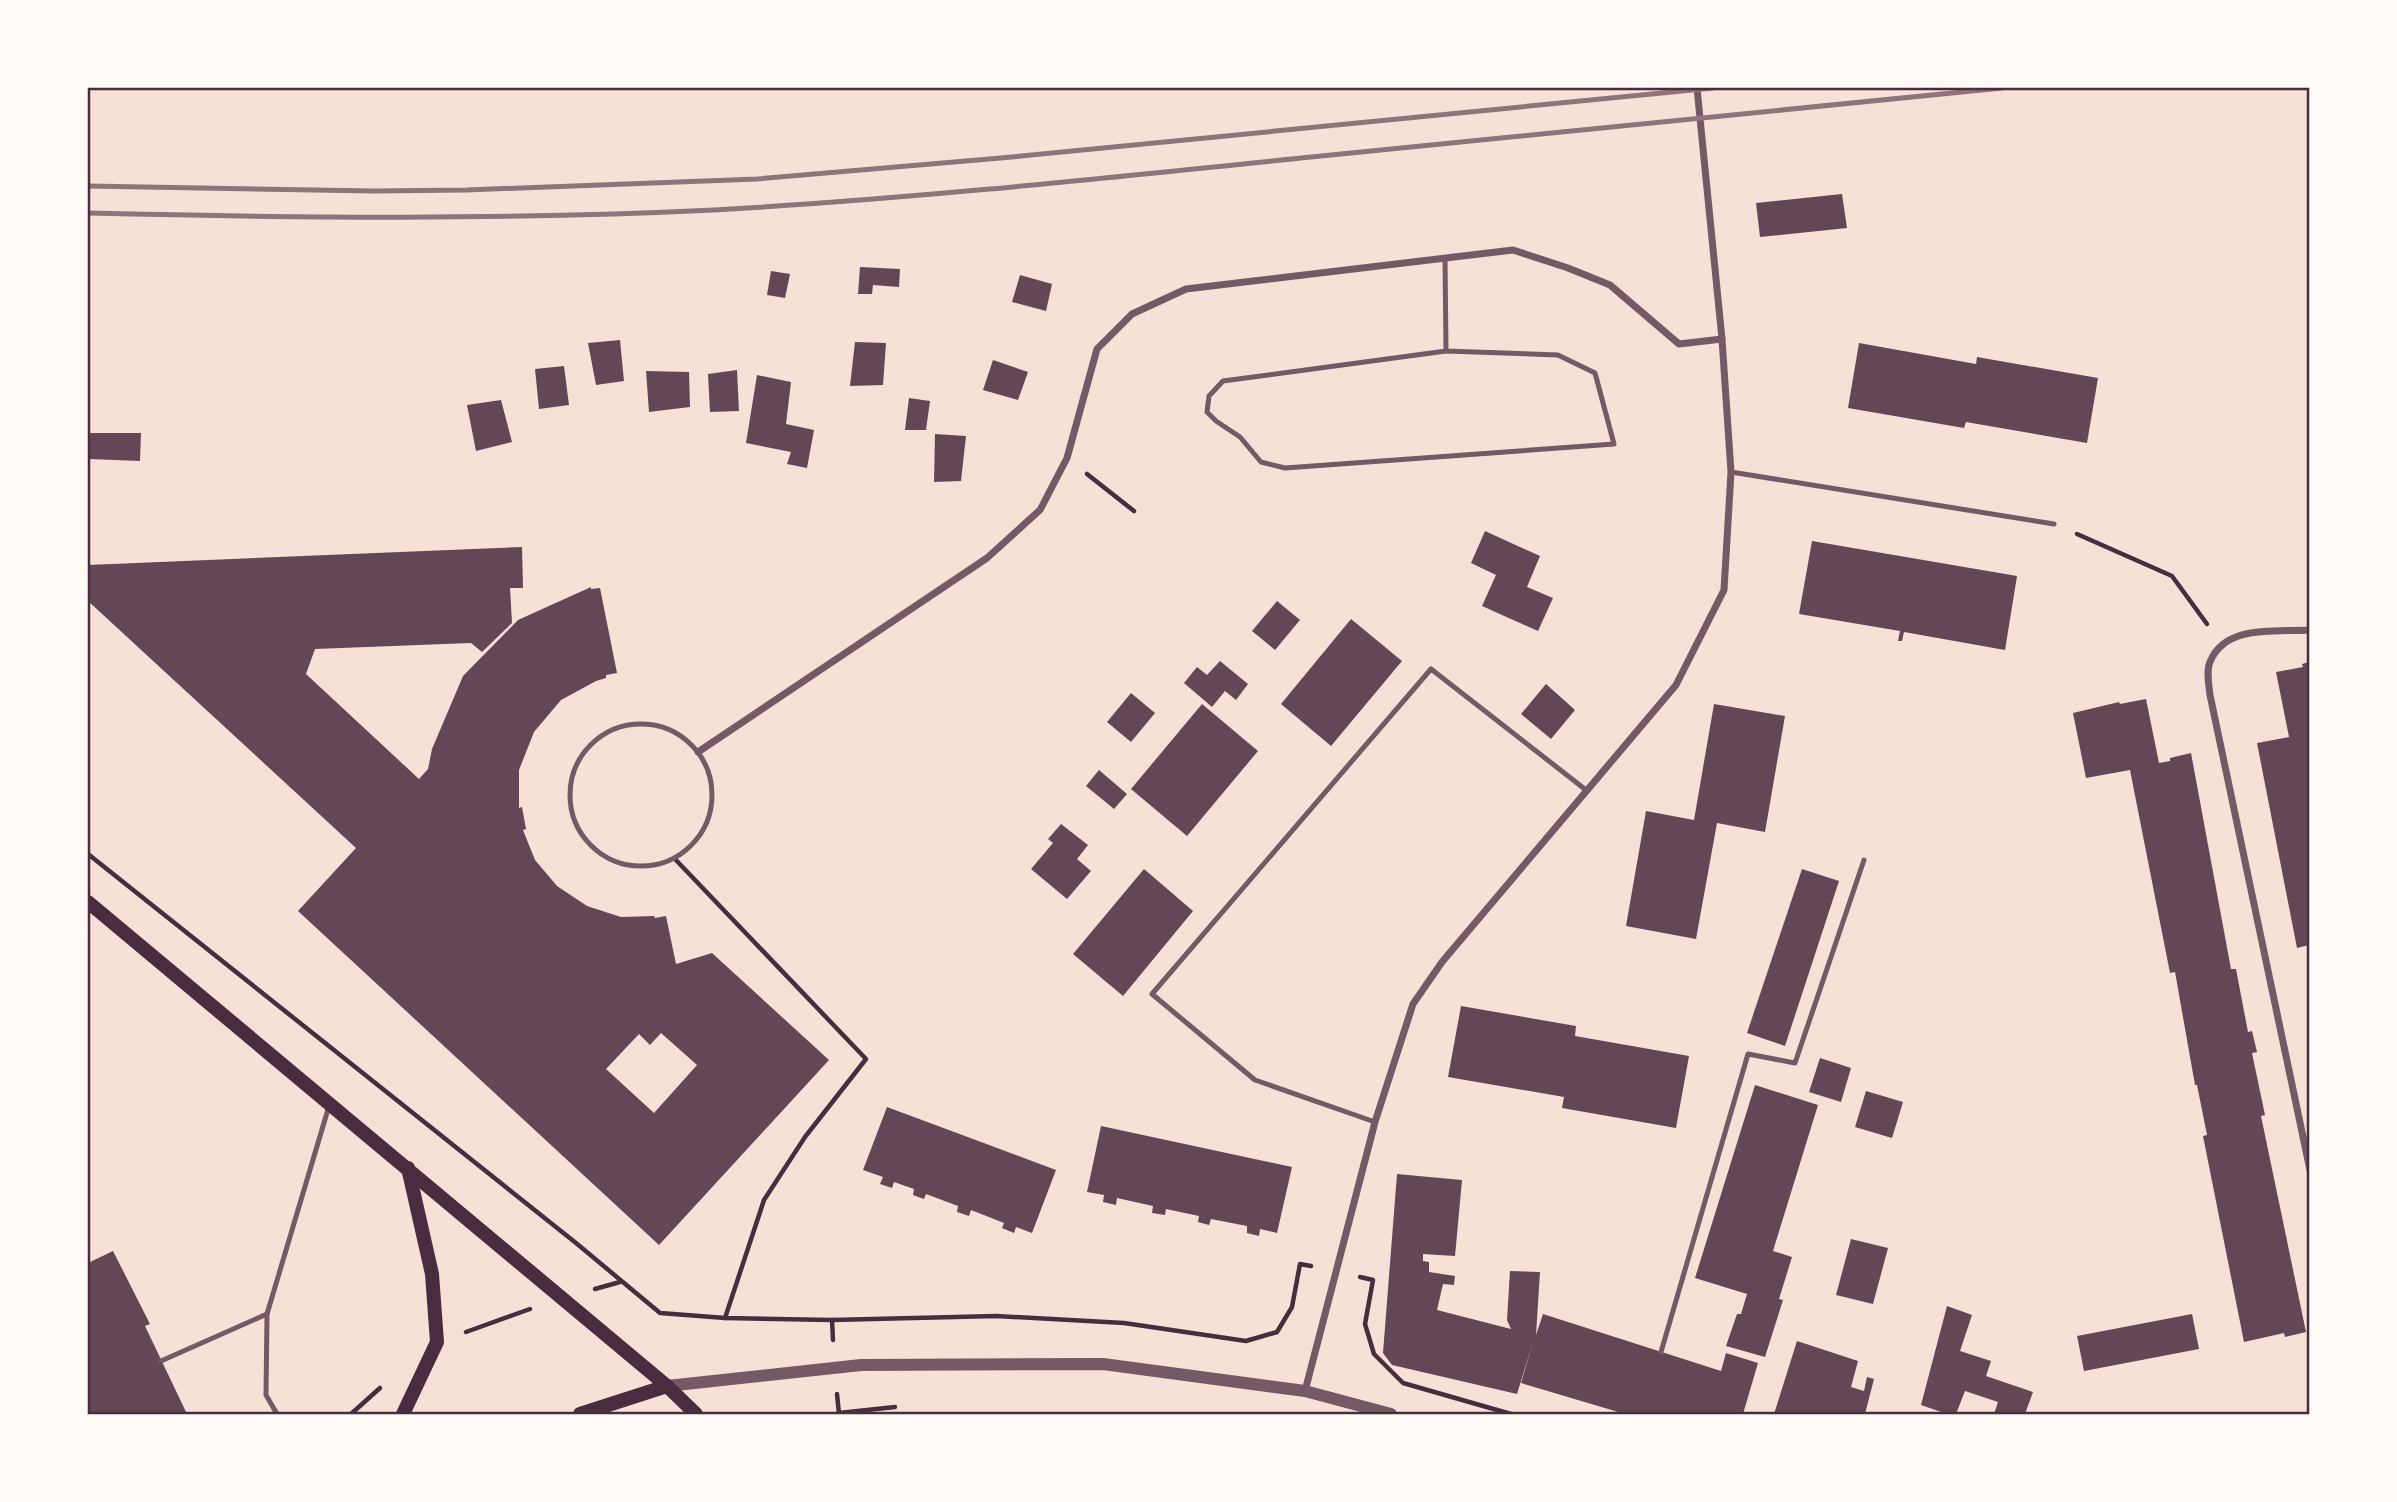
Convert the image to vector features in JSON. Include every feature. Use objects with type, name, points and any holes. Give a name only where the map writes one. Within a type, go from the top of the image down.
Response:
[{"type":"main road","points":[[88,902],[667,1386],[696,1415]]},
{"type":"main road","points":[[403,1415],[437,1342],[432,1275],[408,1168]]},
{"type":"main road","points":[[580,1415],[667,1386]]},
{"type":"street","points":[[1305,1391],[1375,1122],[1413,1004],[1441,962],[1676,685],[1724,590],[1731,472],[1722,339],[1697,88]]},
{"type":"street","points":[[698,752],[987,558],[1040,510],[1067,458],[1097,349],[1132,314],[1186,289],[1513,250],[1610,285],[1679,344],[1722,339]]},
{"type":"street","points":[[2309,630],[2236,635],[2221,644],[2209,664],[2210,695],[2309,1170]]},
{"type":"street","points":[[667,1386],[861,1365],[1103,1364],[1305,1391],[1391,1415]]},
{"type":"lane","points":[[1445,258],[1447,351]]},
{"type":"lane","points":[[1447,351],[1558,355],[1595,373],[1614,444],[1285,468],[1261,462],[1240,437],[1207,412],[1209,396],[1223,381],[1447,351]]},
{"type":"lane","points":[[1731,472],[2054,524]]},
{"type":"lane","points":[[1375,1122],[1255,1080],[1152,994],[1431,669],[1586,790]]},
{"type":"lane","points":[[656,725],[684,738],[698,752],[708,774],[712,797],[708,820],[692,845],[674,858],[654,865],[628,866],[608,859],[579,832],[570,806],[570,785],[576,764],[597,738],[619,726],[656,725]]},
{"type":"lane","points":[[1661,1352],[1748,1054],[1795,1063],[1864,860]]},
{"type":"lane","points":[[277,1415],[266,1395],[267,1314],[330,1103]]},
{"type":"lane","points":[[161,1361],[267,1314]]},
{"type":"path","points":[[1067,458],[1134,510]]},
{"type":"path","points":[[2054,524],[2172,576],[2221,644]]},
{"type":"path","points":[[88,855],[576,1243],[660,1313],[725,1318],[832,1320],[996,1316],[1124,1323],[1215,1336]]},
{"type":"path","points":[[674,858],[866,1059],[805,1137],[764,1200],[725,1318]]},
{"type":"path","points":[[1434,1392],[1511,1415]]},
{"type":"path","points":[[839,1413],[895,1407]]},
{"type":"building","points":[[1842,194],[1847,228],[1760,237],[1756,203]]},
{"type":"building","points":[[860,267],[900,269],[899,287],[873,285],[872,294],[858,294]]},
{"type":"building","points":[[771,271],[790,274],[785,298],[767,295]]},
{"type":"building","points":[[1020,275],[1052,284],[1046,311],[1012,302]]},
{"type":"building","points":[[620,340],[624,381],[596,385],[588,343]]},
{"type":"building","points":[[855,342],[886,343],[883,385],[850,386]]},
{"type":"building","points":[[1859,343],[1976,364],[1977,357],[2098,378],[2087,443],[1966,422],[1964,428],[1848,408]]},
{"type":"building","points":[[993,360],[1028,372],[1018,400],[983,390]]},
{"type":"building","points":[[564,366],[569,405],[539,409],[535,369]]},
{"type":"building","points":[[737,370],[739,411],[710,412],[708,374]]},
{"type":"building","points":[[646,371],[689,372],[690,407],[649,412]]},
{"type":"building","points":[[757,375],[791,382],[786,424],[814,430],[807,468],[787,464],[791,452],[746,443]]},
{"type":"building","points":[[909,398],[930,401],[926,430],[905,430]]},
{"type":"building","points":[[501,400],[512,442],[476,451],[467,405]]},
{"type":"building","points":[[88,433],[141,433],[140,461],[88,459]]},
{"type":"building","points":[[935,434],[966,436],[961,481],[934,482]]},
{"type":"building","points":[[1485,531],[1540,556],[1527,587],[1553,598],[1538,631],[1482,606],[1496,575],[1471,563]]},
{"type":"building","points":[[1812,541],[2017,576],[2005,650],[1904,632],[1902,641],[1898,641],[1900,631],[1799,614]]},
{"type":"building","points":[[522,547],[523,588],[510,588],[512,623],[482,652],[471,643],[315,649],[306,674],[419,779],[428,769],[432,749],[463,676],[518,620],[591,587],[600,588],[617,673],[606,675],[606,678],[561,700],[534,732],[519,770],[519,808],[522,807],[526,829],[523,830],[535,860],[557,886],[587,906],[621,917],[666,916],[676,964],[712,953],[829,1060],[659,1245],[298,911],[356,848],[88,601],[88,565]],"holes":[[[661,1033],[697,1065],[654,1113],[606,1069],[639,1034],[650,1045]]]},
{"type":"building","points":[[1277,601],[1300,620],[1275,650],[1252,631]]},
{"type":"building","points":[[1351,619],[1402,661],[1331,746],[1281,704]]},
{"type":"building","points":[[1220,661],[1248,684],[1236,700],[1225,691],[1212,707],[1184,683],[1197,667],[1207,675]]},
{"type":"building","points":[[2309,662],[2309,945],[2297,948],[2257,743],[2289,737],[2276,672],[2303,667],[2302,664]]},
{"type":"building","points":[[1546,684],[1575,710],[1551,739],[1521,714]]},
{"type":"building","points":[[1131,693],[1155,713],[1131,742],[1107,722]]},
{"type":"building","points":[[2146,699],[2159,763],[2191,753],[2231,969],[2236,969],[2248,1032],[2252,1031],[2257,1052],[2252,1053],[2265,1115],[2261,1116],[2306,1332],[2285,1337],[2284,1333],[2244,1342],[2203,1136],[2207,1135],[2195,1085],[2175,972],[2170,973],[2130,770],[2086,778],[2073,713],[2119,702]]},
{"type":"building","points":[[1202,704],[1258,751],[1187,836],[1131,789]]},
{"type":"building","points":[[1714,704],[1785,716],[1765,832],[1717,823],[1696,939],[1626,926],[1646,811],[1694,820]]},
{"type":"building","points":[[1099,770],[1127,794],[1114,809],[1086,786]]},
{"type":"building","points":[[1061,824],[1088,845],[1077,859],[1091,871],[1067,899],[1031,869],[1053,843],[1048,839]]},
{"type":"building","points":[[1144,869],[1193,911],[1123,996],[1073,954]]},
{"type":"building","points":[[1802,869],[1839,881],[1785,1046],[1747,1033]]},
{"type":"building","points":[[1461,1006],[1576,1026],[1575,1036],[1689,1056],[1676,1128],[1562,1108],[1564,1097],[1448,1077]]},
{"type":"building","points":[[1820,1058],[1851,1068],[1841,1102],[1809,1092]]},
{"type":"building","points":[[1755,1085],[1818,1105],[1773,1251],[1792,1257],[1779,1299],[1783,1300],[1765,1357],[1726,1346],[1747,1294],[1695,1278]]},
{"type":"building","points":[[1866,1091],[1903,1102],[1892,1138],[1855,1127]]},
{"type":"building","points":[[887,1107],[1056,1170],[1032,1233],[1016,1227],[1014,1233],[1002,1228],[1004,1223],[971,1210],[969,1216],[957,1212],[958,1206],[926,1194],[924,1199],[913,1195],[914,1189],[894,1182],[892,1188],[880,1184],[883,1177],[863,1170]]},
{"type":"building","points":[[1101,1126],[1292,1167],[1277,1233],[1260,1229],[1259,1236],[1247,1233],[1247,1226],[1211,1219],[1209,1225],[1198,1222],[1199,1216],[1166,1209],[1165,1215],[1152,1213],[1153,1206],[1117,1198],[1116,1205],[1103,1202],[1104,1195],[1087,1192]]},
{"type":"building","points":[[1397,1174],[1462,1180],[1455,1256],[1423,1254],[1423,1261],[1429,1262],[1429,1272],[1455,1276],[1454,1285],[1443,1284],[1437,1310],[1511,1329],[1507,1320],[1510,1271],[1540,1272],[1536,1335],[1543,1314],[1721,1371],[1726,1353],[1758,1363],[1743,1414],[1625,1414],[1521,1383],[1533,1342],[1517,1394],[1392,1365],[1383,1353]]},
{"type":"building","points":[[1851,1239],[1888,1248],[1873,1304],[1836,1295]]},
{"type":"building","points":[[113,1251],[150,1324],[145,1326],[187,1414],[88,1414],[88,1263]]},
{"type":"building","points":[[1947,1306],[1972,1315],[1960,1351],[1991,1361],[1986,1376],[2033,1392],[2025,1414],[1994,1414],[1998,1402],[1965,1391],[1956,1414],[1947,1414],[1921,1405]]},
{"type":"building","points":[[2192,1314],[2199,1349],[2084,1371],[2077,1336]]},
{"type":"building","points":[[1797,1341],[1858,1361],[1851,1387],[1864,1391],[1867,1377],[1874,1379],[1865,1414],[1774,1414]]},
{"type":"railway","points":[[88,186],[374,191],[757,179],[1012,157],[1713,88]]},
{"type":"railway","points":[[88,213],[480,217],[714,210],[934,194],[2002,88]]}]
